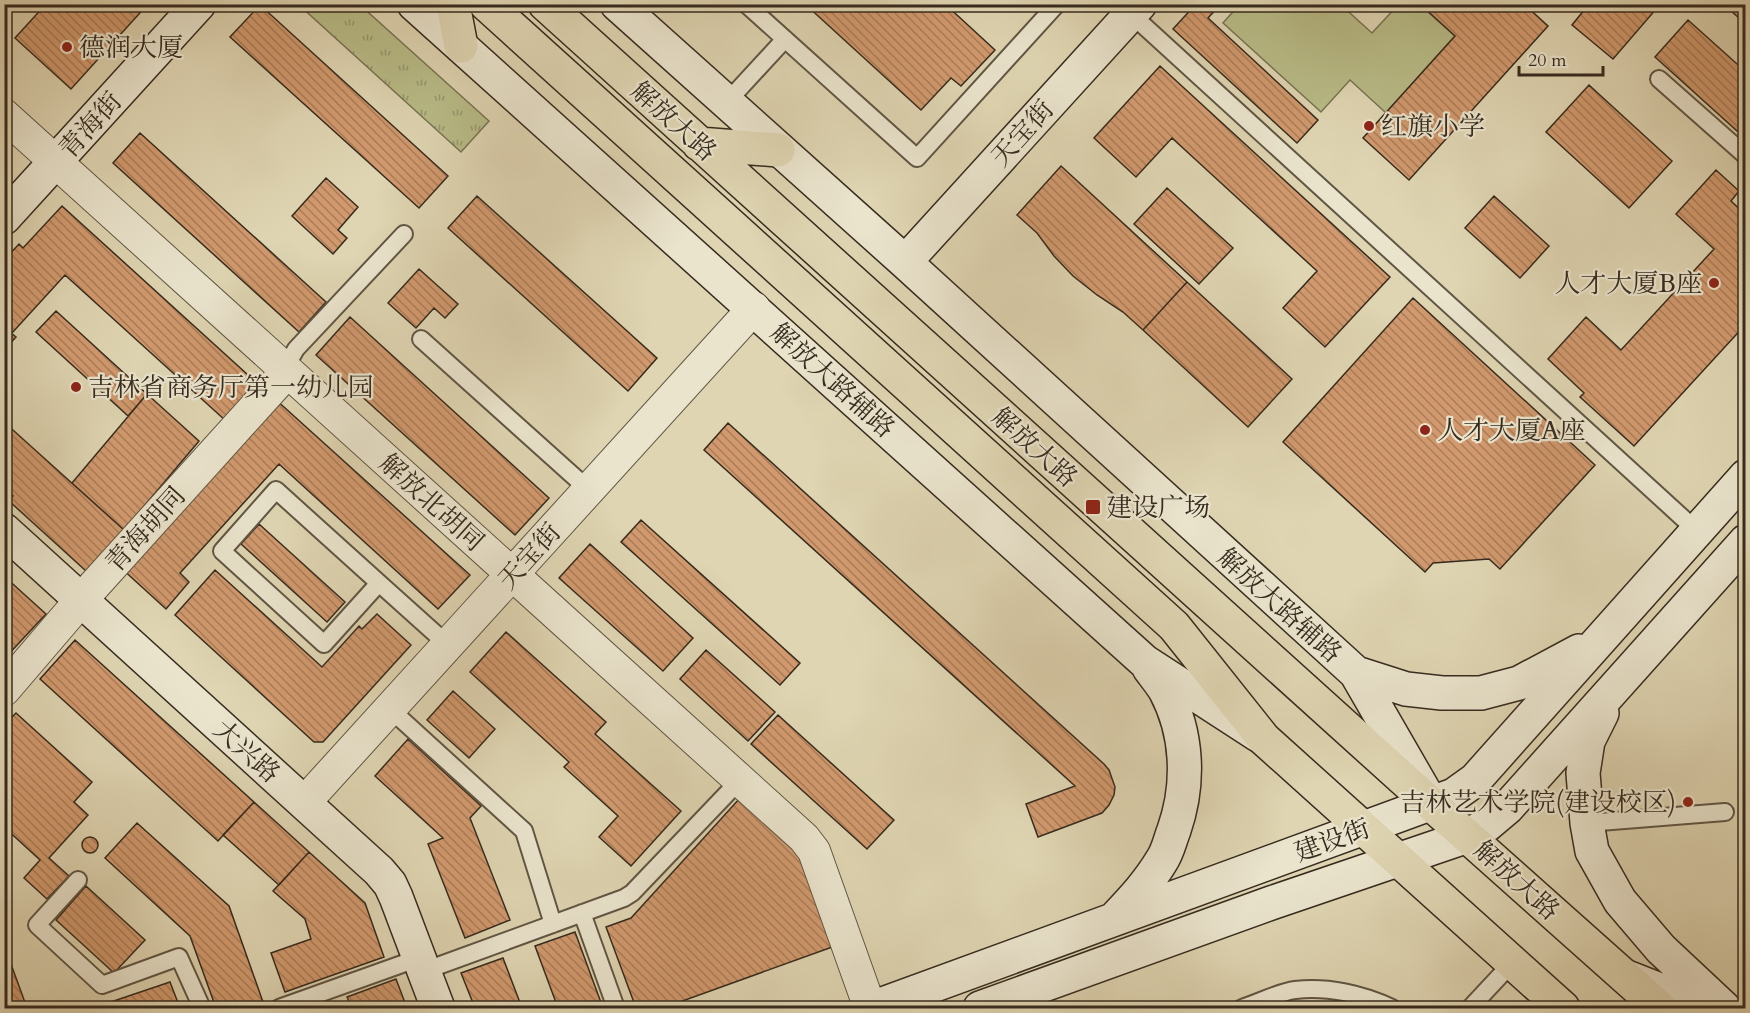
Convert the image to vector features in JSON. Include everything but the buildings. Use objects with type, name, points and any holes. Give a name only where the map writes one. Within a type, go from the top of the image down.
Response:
[{"type":"main road","points":[[453,4],[461,46]]},
{"type":"main road","name":"解放大路","points":[[486,4],[1174,626],[1264,739],[1563,1008]]},
{"type":"main road","name":"解放大路","points":[[545,4],[1660,1008]]},
{"type":"main road","points":[[699,144],[778,150]]},
{"type":"street","name":"青海街","points":[[4,218],[199,4]]},
{"type":"street","name":"解放大路辅路","points":[[414,4],[1144,661],[1264,739]]},
{"type":"street","name":"解放大路辅路","points":[[617,4],[905,262],[1356,673]]},
{"type":"street","name":"天宝街","points":[[905,262],[1135,9]]},
{"type":"street","name":"解放北胡同","points":[[4,115],[804,838],[814,851],[871,1008]]},
{"type":"street","name":"天宝街","points":[[304,803],[754,308]]},
{"type":"street","name":"青海胡同","points":[[4,690],[81,600],[278,382],[285,368]]},
{"type":"street","name":"建设街","points":[[871,1008],[1454,795],[1475,780],[1746,477]]},
{"type":"street","name":"大兴路","points":[[4,530],[379,871],[390,884],[438,1008]]},
{"type":"street","name":"建设街","points":[[980,1008],[1022,1001],[1271,903],[1468,836],[1488,824],[1507,808],[1746,540]]},
{"type":"street","points":[[1356,673],[1406,689],[1442,693],[1481,693],[1519,682],[1599,640]]},
{"type":"street","points":[[1112,921],[1141,891],[1164,858],[1178,819],[1184,792],[1184,750],[1177,720],[1164,690],[1144,661]]},
{"type":"street","points":[[1356,673],[1431,804]]},
{"type":"street","points":[[1616,687],[1588,741],[1583,773],[1592,851],[1620,901],[1661,949],[1724,1008]]},
{"type":"street","points":[[1624,976],[1706,1008]]},
{"type":"lane","points":[[746,4],[917,158],[1057,4]]},
{"type":"lane","points":[[1135,9],[1697,531]]},
{"type":"lane","points":[[726,103],[785,39]]},
{"type":"lane","points":[[1659,79],[1746,156]]},
{"type":"lane","points":[[285,368],[296,349],[404,234]]},
{"type":"lane","points":[[421,339],[589,490]]},
{"type":"lane","points":[[379,583],[324,644],[222,551],[276,490],[448,645]]},
{"type":"lane","points":[[390,709],[524,831],[553,924]]},
{"type":"lane","points":[[279,1008],[553,924],[632,893],[740,780]]},
{"type":"lane","points":[[1587,823],[1725,812]]},
{"type":"lane","points":[[78,880],[37,925],[102,985],[179,957],[202,1008]]},
{"type":"lane","points":[[582,913],[616,1008]]},
{"type":"lane","points":[[1470,1008],[1512,963]]},
{"type":"lane","points":[[1242,1008],[1293,990],[1317,989],[1365,998],[1392,1008]]},
{"type":"green space","points":[[299,5],[360,5],[489,121],[461,152]]},
{"type":"green space","points":[[1239,5],[1341,5],[1372,33],[1398,5],[1420,5],[1455,36],[1386,113],[1350,80],[1321,112],[1223,23]]},
{"type":"place","name":"德润大厦","points":[[67,47]]},
{"type":"place","name":"红旗小学","points":[[1369,126]]},
{"type":"place","name":"人才大厦B座","points":[[1714,283]]},
{"type":"place","name":"吉林省商务厅第一幼儿园","points":[[76,387]]},
{"type":"place","name":"人才大厦A座","points":[[1425,430]]},
{"type":"place","name":"建设广场","points":[[1093,507]]},
{"type":"place","name":"吉林艺术学院(建设校区)","points":[[1688,802]]}]
